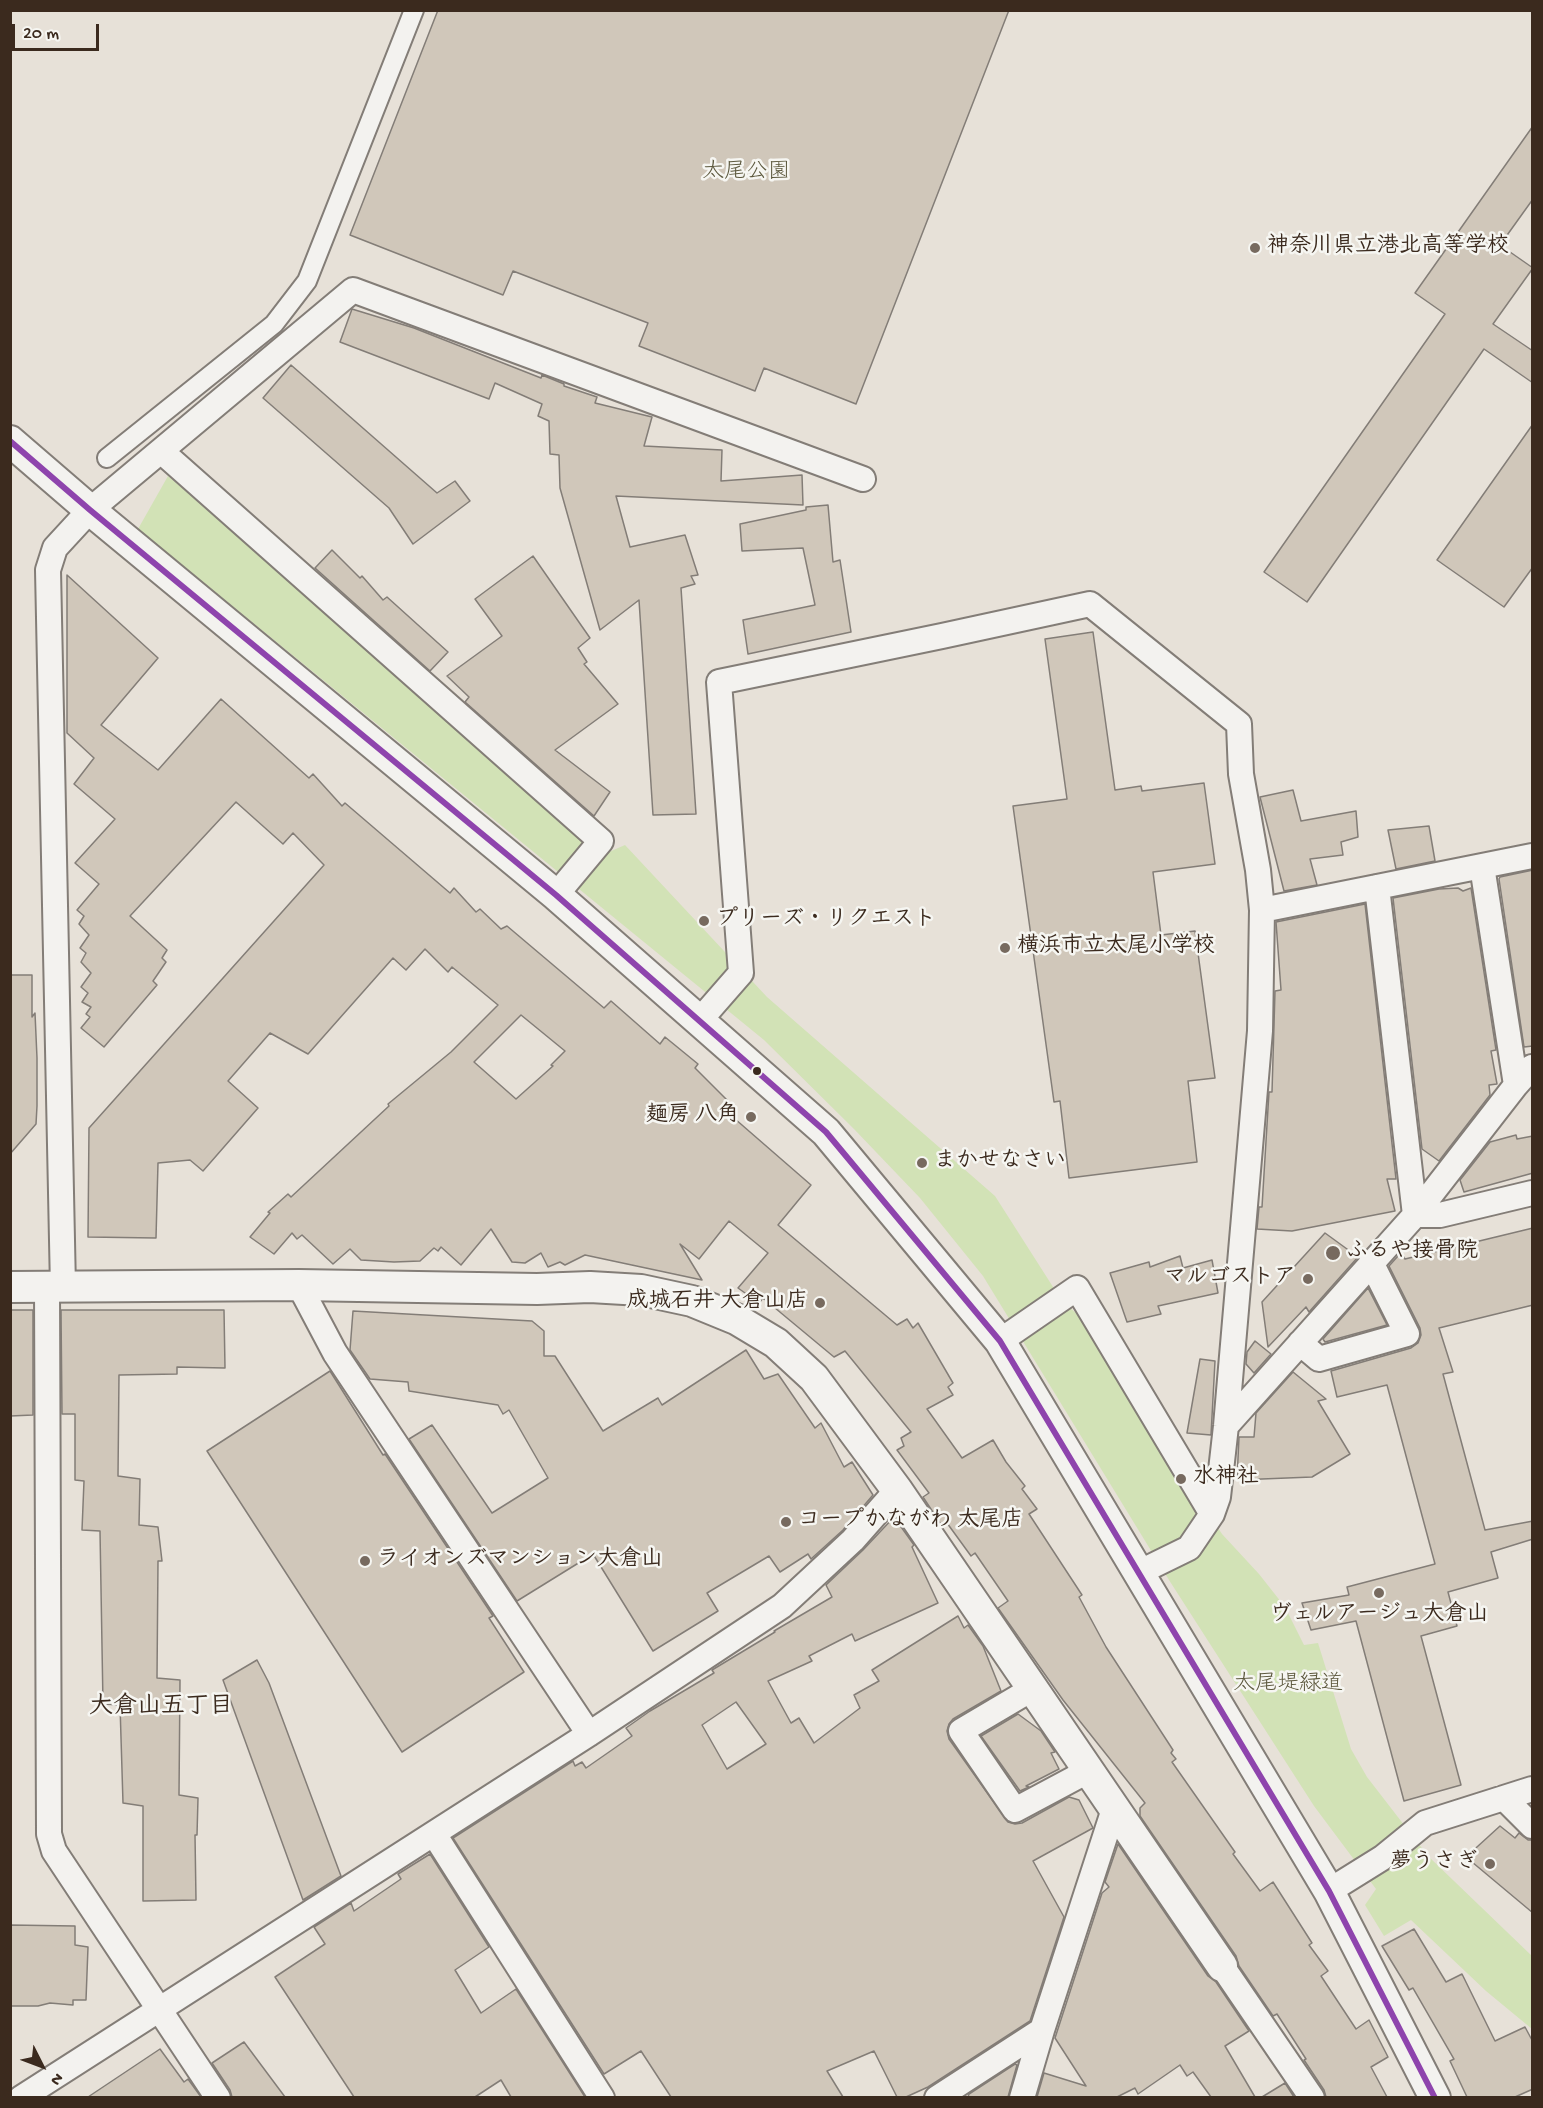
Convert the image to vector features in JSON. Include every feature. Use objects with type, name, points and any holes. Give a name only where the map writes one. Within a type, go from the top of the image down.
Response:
[{"type":"street","points":[[106,458],[274,324],[307,281],[414,10]]},
{"type":"street","points":[[218,2097],[54,1851],[49,1834],[55,1288],[48,570],[55,548],[90,510],[353,290],[863,479]]},
{"type":"street","points":[[10,441],[556,896],[826,1132],[1000,1341],[1329,1891],[1435,2097]]},
{"type":"street","points":[[161,451],[601,841],[556,896]]},
{"type":"street","points":[[700,1020],[741,973],[719,682],[1090,603],[1239,724],[1241,774],[1258,870],[1262,910],[1260,1031],[1218,1497],[1212,1514],[1189,1548],[1138,1573]]},
{"type":"street","points":[[1262,910],[1533,856]]},
{"type":"street","points":[[1482,866],[1516,1085]]},
{"type":"street","points":[[1377,886],[1415,1215]]},
{"type":"street","points":[[1226,1426],[1415,1215],[1516,1085],[1533,1067]]},
{"type":"street","points":[[1415,1215],[1440,1215],[1533,1192]]},
{"type":"street","points":[[1300,1343],[1319,1359],[1407,1334],[1371,1262]]},
{"type":"street","points":[[299,1285],[334,1353],[590,1734]]},
{"type":"street","points":[[10,1287],[299,1285],[537,1289],[590,1287],[641,1290],[692,1301],[736,1319],[776,1343],[814,1378],[897,1490],[1312,2097]]},
{"type":"street","points":[[1000,1341],[1077,1288],[1212,1514]]},
{"type":"street","points":[[21,2097],[590,1734],[782,1606],[853,1539],[897,1490]]},
{"type":"street","points":[[1032,1689],[961,1731],[1015,1810],[1088,1771]]},
{"type":"street","points":[[1329,1891],[1382,1858],[1425,1823],[1533,1790]]},
{"type":"street","points":[[1504,1798],[1533,1826]]},
{"type":"street","points":[[1022,2097],[1114,1809]]},
{"type":"street","points":[[434,1834],[602,2097]]},
{"type":"street","points":[[937,2097],[1042,2030]]},
{"type":"green space","name":"太尾堤緑道","points":[[168,476],[609,852],[625,845],[767,997],[995,1196],[1062,1301],[1076,1313],[1222,1534],[1259,1574],[1285,1607],[1304,1645],[1318,1643],[1351,1749],[1367,1777],[1428,1856],[1532,1956],[1532,2029],[1486,1991],[1411,1920],[1384,1936],[1365,1905],[1376,1889],[1314,1806],[1169,1580],[983,1276],[920,1198],[764,1040],[138,529]]},
{"type":"building","name":"太尾公園","points":[[438,10],[1009,10],[856,404],[764,368],[755,391],[639,346],[648,323],[513,271],[503,295],[350,235]]},
{"type":"building","points":[[1533,126],[1533,199],[1500,245],[1533,268],[1493,324],[1533,351],[1533,383],[1484,349],[1307,602],[1264,572],[1445,314],[1415,293]]},
{"type":"building","points":[[352,309],[414,328],[541,378],[542,375],[564,386],[597,397],[595,403],[652,417],[644,446],[722,450],[721,481],[802,475],[803,505],[616,496],[630,547],[685,535],[698,575],[691,576],[695,584],[681,588],[696,814],[653,815],[639,600],[600,630],[560,488],[559,455],[550,454],[549,421],[538,416],[542,404],[495,383],[489,399],[340,342]]},
{"type":"building","points":[[291,365],[437,493],[455,481],[470,501],[413,544],[389,508],[263,398]]},
{"type":"building","points":[[1533,424],[1533,567],[1504,607],[1437,560]]},
{"type":"building","points":[[828,505],[833,562],[840,560],[851,632],[748,654],[743,620],[815,605],[803,548],[742,551],[740,524],[806,510],[806,507]]},
{"type":"building","points":[[332,550],[360,578],[362,576],[383,600],[387,597],[448,652],[430,671],[315,568]]},
{"type":"building","points":[[533,556],[590,638],[578,648],[587,662],[584,664],[618,704],[555,750],[610,792],[594,816],[465,702],[469,697],[447,676],[502,636],[475,599]]},
{"type":"building","points":[[67,575],[158,658],[101,725],[158,770],[221,699],[309,778],[313,774],[342,806],[345,803],[450,893],[454,888],[476,912],[480,909],[501,929],[507,926],[604,1008],[611,1001],[660,1044],[665,1037],[698,1064],[695,1068],[733,1106],[727,1112],[811,1185],[778,1225],[897,1325],[907,1319],[913,1328],[918,1323],[953,1383],[948,1387],[953,1395],[927,1409],[962,1458],[993,1440],[1006,1462],[1025,1486],[1022,1489],[1037,1509],[1029,1514],[1082,1595],[1079,1597],[1106,1647],[1173,1750],[1171,1753],[1176,1759],[1172,1762],[1260,1891],[1273,1882],[1312,1943],[1309,1945],[1328,1971],[1321,1976],[1356,2029],[1369,2020],[1388,2057],[1371,2067],[1387,2097],[1326,2097],[1324,2090],[1304,2060],[1306,2059],[1277,2014],[1273,2016],[1239,1966],[1236,1956],[1140,1816],[1140,1808],[1145,1803],[1063,1700],[998,1608],[1008,1601],[975,1553],[971,1556],[947,1523],[942,1526],[923,1497],[929,1493],[897,1450],[904,1446],[901,1438],[911,1432],[845,1351],[834,1357],[763,1298],[759,1303],[738,1288],[768,1253],[729,1221],[699,1259],[680,1244],[702,1280],[585,1255],[565,1265],[560,1262],[548,1267],[541,1253],[525,1263],[512,1262],[491,1229],[461,1265],[441,1247],[438,1251],[434,1248],[420,1261],[394,1262],[361,1260],[350,1249],[333,1264],[302,1235],[297,1239],[292,1233],[274,1254],[250,1237],[270,1213],[268,1212],[288,1194],[291,1197],[389,1106],[388,1104],[451,1052],[498,1005],[452,967],[448,972],[425,949],[406,970],[393,958],[308,1054],[270,1033],[228,1081],[258,1108],[203,1171],[190,1160],[158,1163],[156,1238],[88,1237],[89,1128],[324,865],[293,833],[283,844],[236,802],[130,916],[167,950],[162,958],[166,962],[153,981],[157,985],[104,1047],[81,1028],[90,1017],[86,1014],[91,1007],[82,1002],[88,993],[81,987],[91,973],[81,962],[86,953],[80,948],[89,935],[79,924],[84,916],[77,910],[99,884],[75,863],[115,819],[74,784],[94,758],[67,733]],"holes":[[[521,1015],[565,1051],[551,1065],[553,1066],[516,1099],[474,1062]]]},
{"type":"building","points":[[1093,632],[1115,790],[1141,786],[1142,791],[1204,783],[1215,864],[1153,872],[1161,935],[1195,931],[1215,1078],[1188,1081],[1197,1162],[1069,1178],[1060,1101],[1054,1102],[1013,806],[1067,799],[1045,639]]},
{"type":"building","points":[[1293,790],[1301,821],[1356,811],[1358,837],[1341,842],[1343,855],[1310,859],[1317,885],[1284,891],[1260,797]]},
{"type":"building","points":[[1429,826],[1435,861],[1396,869],[1388,830]]},
{"type":"building","points":[[1533,870],[1533,1046],[1524,1047],[1499,879]]},
{"type":"building","points":[[1458,888],[1463,891],[1471,888],[1496,1050],[1491,1051],[1497,1084],[1489,1085],[1490,1095],[1439,1161],[1422,1149],[1393,898],[1439,889]]},
{"type":"building","points":[[1365,904],[1396,1179],[1387,1179],[1395,1211],[1292,1231],[1257,1229],[1259,1207],[1262,1207],[1269,1092],[1272,1092],[1275,991],[1281,990],[1276,922]]},
{"type":"building","points":[[10,975],[32,975],[32,1017],[35,1013],[37,1058],[37,1106],[36,1124],[10,1154]]},
{"type":"building","points":[[1516,1135],[1517,1139],[1533,1136],[1533,1173],[1464,1192],[1460,1180],[1490,1142]]},
{"type":"building","points":[[1533,1228],[1533,1305],[1439,1328],[1453,1372],[1443,1374],[1485,1530],[1533,1521],[1533,1539],[1491,1552],[1498,1578],[1448,1592],[1457,1626],[1421,1636],[1461,1785],[1404,1801],[1356,1621],[1311,1630],[1302,1603],[1349,1595],[1347,1587],[1435,1564],[1387,1385],[1337,1397],[1331,1371],[1411,1348],[1418,1343],[1421,1335],[1420,1328],[1389,1266],[1398,1256],[1402,1254],[1405,1259]]},
{"type":"building","name":"マルゴストア","points":[[1325,1233],[1358,1257],[1309,1312],[1306,1307],[1268,1347],[1262,1302]]},
{"type":"building","points":[[1180,1256],[1183,1268],[1212,1260],[1218,1293],[1158,1306],[1161,1314],[1127,1322],[1110,1273],[1149,1262],[1150,1267]]},
{"type":"building","points":[[1368,1288],[1387,1325],[1325,1342],[1323,1339]]},
{"type":"building","points":[[10,1310],[33,1310],[33,1415],[10,1416]]},
{"type":"building","points":[[61,1310],[224,1310],[225,1368],[177,1367],[177,1374],[119,1375],[118,1476],[140,1479],[139,1525],[158,1527],[162,1561],[158,1561],[157,1678],[180,1680],[179,1795],[198,1798],[197,1835],[195,1835],[196,1900],[143,1901],[143,1806],[123,1803],[120,1705],[103,1704],[100,1531],[82,1530],[84,1481],[75,1480],[75,1414],[62,1414]]},
{"type":"building","points":[[353,1311],[532,1321],[544,1331],[544,1356],[555,1356],[603,1431],[658,1398],[662,1405],[746,1350],[764,1379],[778,1374],[815,1428],[821,1423],[844,1467],[852,1462],[873,1495],[843,1530],[811,1559],[808,1554],[780,1572],[769,1556],[707,1593],[718,1611],[653,1651],[593,1554],[517,1601],[409,1439],[432,1425],[492,1513],[548,1478],[509,1410],[503,1414],[498,1405],[409,1391],[408,1382],[370,1379],[350,1350]]},
{"type":"building","points":[[1255,1341],[1271,1354],[1254,1373],[1246,1364],[1247,1352]]},
{"type":"building","points":[[1200,1359],[1215,1361],[1211,1435],[1187,1433]]},
{"type":"building","name":"ライオンズマンション大倉山","points":[[330,1371],[383,1455],[385,1454],[493,1616],[489,1618],[524,1672],[402,1752],[207,1451]]},
{"type":"building","points":[[1293,1372],[1326,1399],[1318,1401],[1350,1454],[1312,1477],[1237,1480],[1239,1437],[1254,1437],[1256,1413]]},
{"type":"building","points":[[894,1517],[914,1545],[912,1547],[938,1603],[855,1641],[852,1634],[809,1656],[812,1661],[768,1681],[791,1723],[799,1718],[814,1743],[860,1708],[854,1695],[879,1681],[872,1670],[958,1616],[964,1628],[968,1625],[983,1646],[1001,1691],[953,1719],[947,1731],[949,1739],[1008,1822],[1022,1823],[1069,1797],[1079,1800],[1093,1828],[1033,1861],[1064,1917],[1030,2021],[928,2087],[906,2097],[897,2097],[874,2051],[827,2071],[843,2097],[671,2097],[641,2051],[604,2074],[453,1838],[573,1761],[575,1766],[582,1762],[586,1768],[632,1736],[626,1728],[650,1711],[714,1673],[712,1670],[774,1631],[832,1597],[826,1585]],"holes":[[[736,1702],[766,1744],[727,1769],[702,1725]]]},
{"type":"building","points":[[257,1660],[269,1683],[341,1876],[303,1900],[223,1680]]},
{"type":"building","points":[[1018,1714],[1041,1731],[1055,1752],[1051,1753],[1059,1769],[1020,1791],[981,1736]]},
{"type":"building","points":[[1500,1826],[1515,1838],[1519,1833],[1528,1840],[1533,1840],[1533,1913],[1466,1857]]},
{"type":"building","points":[[1118,1844],[1208,1976],[1216,1982],[1249,2031],[1225,2046],[1255,2097],[1211,2097],[1193,2072],[1187,2076],[1180,2065],[1138,2094],[1135,2088],[1117,2097],[1037,2097],[1044,2073],[1086,2086],[1055,2038],[1102,1893],[1109,1887],[1105,1882]]},
{"type":"building","points":[[430,1854],[489,1947],[455,1970],[481,2013],[516,1989],[585,2097],[511,2097],[501,2080],[475,2097],[354,2097],[275,1977],[325,1944],[314,1927],[351,1903],[354,1911],[401,1879],[398,1874]]},
{"type":"building","points":[[10,1925],[75,1926],[75,1945],[88,1947],[86,2000],[73,2000],[73,2005],[50,2003],[38,2006],[10,2006]]},
{"type":"building","points":[[1414,1929],[1446,1982],[1462,1974],[1495,2041],[1525,2027],[1533,2042],[1533,2089],[1515,2097],[1467,2097],[1450,2061],[1454,2059],[1413,1988],[1409,1990],[1382,1946]]},
{"type":"building","points":[[244,2042],[285,2097],[232,2097],[230,2090],[212,2063]]},
{"type":"building","points":[[160,2049],[184,2082],[188,2079],[201,2097],[88,2097]]},
{"type":"building","points":[[1015,2064],[1017,2065],[1008,2097],[968,2097],[969,2094]]},
{"type":"building","points":[[1285,2083],[1294,2097],[1262,2097]]},
{"type":"transit line","points":[[10,441],[90,510],[556,895],[826,1132],[1000,1341],[1329,1891],[1435,2098]]},
{"type":"place","name":"神奈川県立港北高等学校","points":[[1255,248]]},
{"type":"place","name":"プリーズ・リクエスト","points":[[704,921]]},
{"type":"place","name":"横浜市立太尾小学校","points":[[1005,948]]},
{"type":"place","name":"麺房 八角","points":[[751,1117]]},
{"type":"place","name":"まかせなさい","points":[[922,1163]]},
{"type":"place","name":"ふるや接骨院","points":[[1333,1253]]},
{"type":"place","name":"マルゴストア","points":[[1308,1279]]},
{"type":"place","name":"成城石井 大倉山店","points":[[820,1303]]},
{"type":"place","name":"水神社","points":[[1181,1479]]},
{"type":"place","name":"コープかながわ 太尾店","points":[[786,1522]]},
{"type":"place","name":"ライオンズマンション大倉山","points":[[365,1561]]},
{"type":"place","name":"ヴェルアージュ大倉山","points":[[1379,1593]]},
{"type":"place","name":"夢うさぎ","points":[[1490,1864]]},
{"type":"district","name":"大倉山五丁目","points":[[161,1708]]}]
